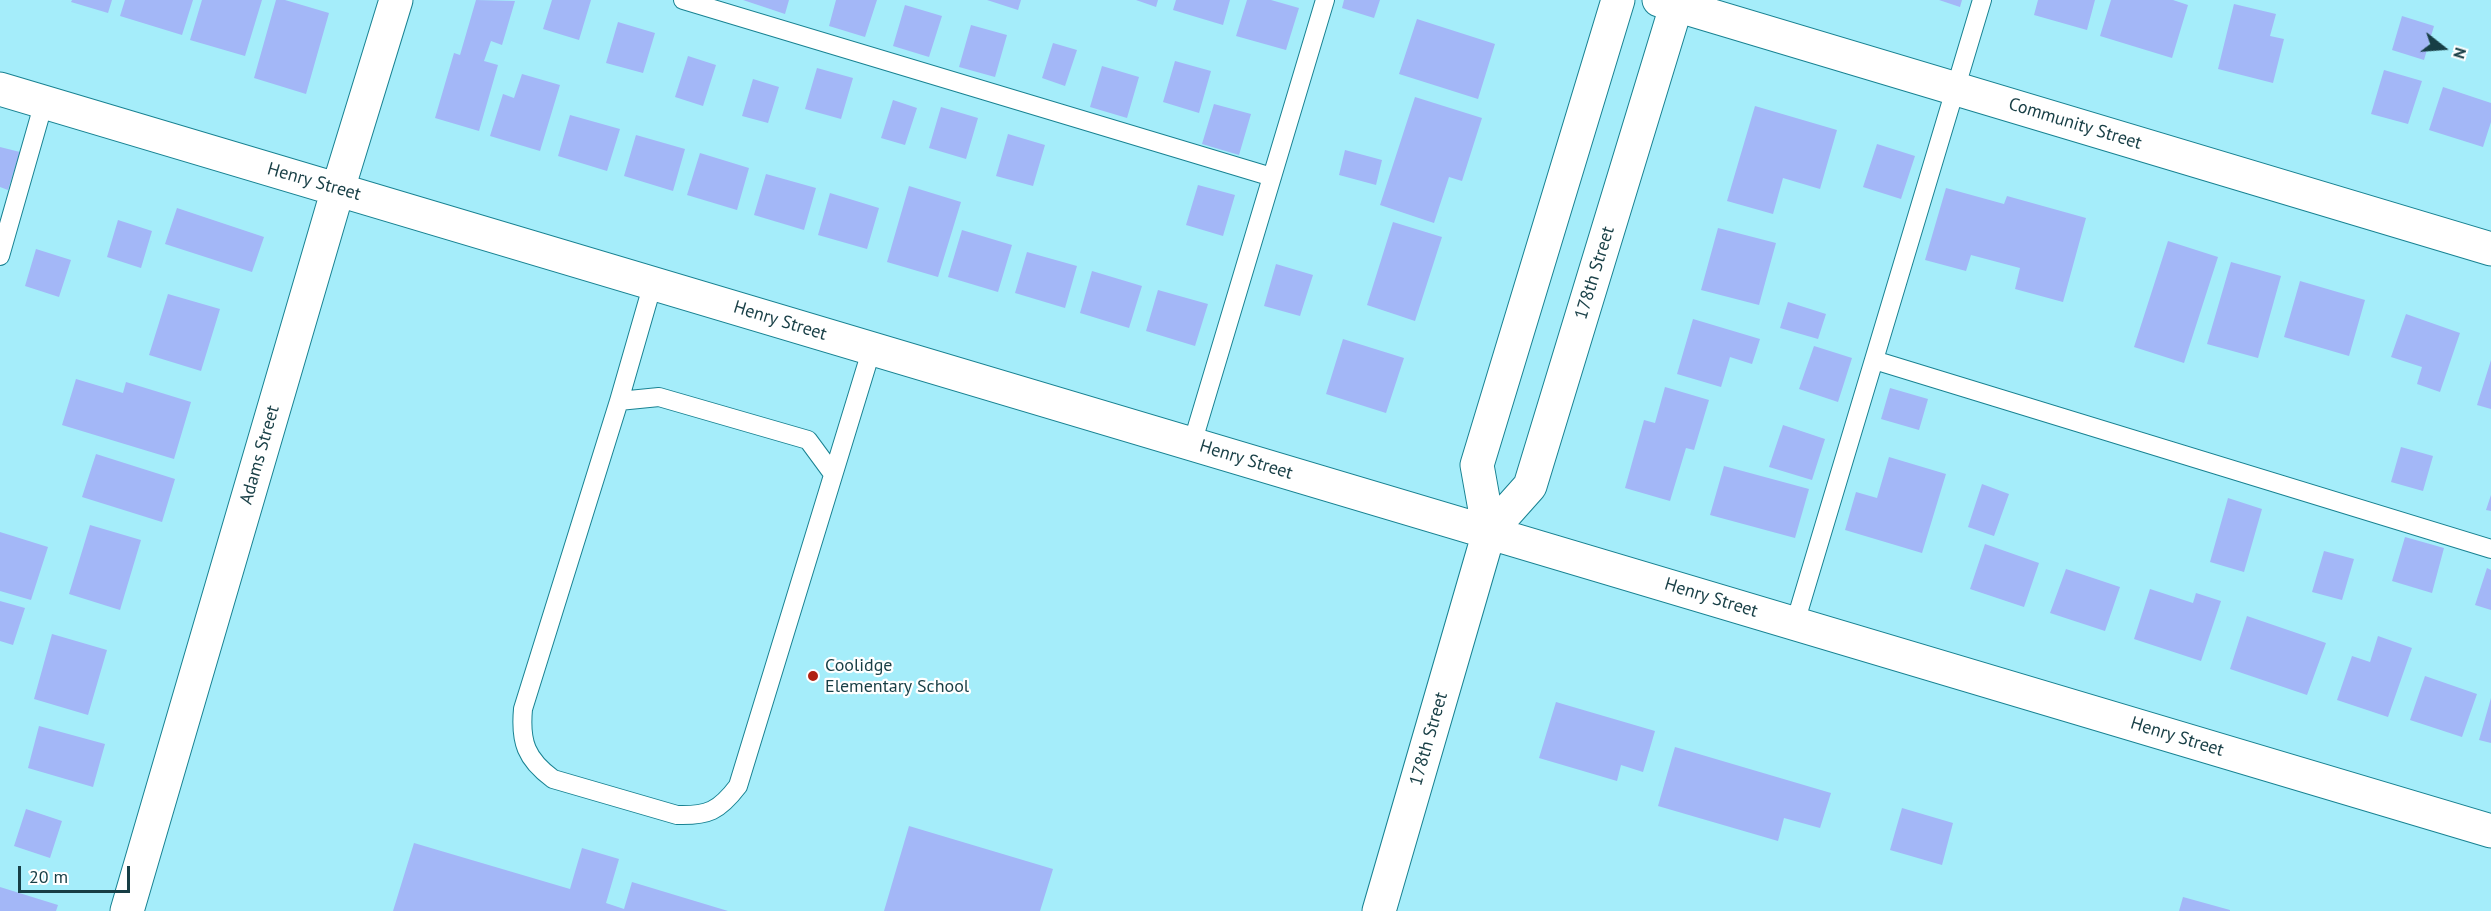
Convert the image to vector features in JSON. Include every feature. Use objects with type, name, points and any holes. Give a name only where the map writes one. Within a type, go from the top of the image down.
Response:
[{"type":"street","name":"Adams Street","points":[[127,911],[338,189],[396,0]]},
{"type":"street","name":"178th Street","points":[[1489,532],[1477,465],[1618,0]]},
{"type":"street","name":"178th Street","points":[[1379,911],[1489,532],[1530,486],[1672,2]]},
{"type":"street","name":"Community Street","points":[[1672,2],[2491,249]]},
{"type":"street","name":"Henry Street","points":[[0,89],[2491,831]]},
{"type":"lane","points":[[683,0],[1272,177]]},
{"type":"lane","points":[[1192,444],[1325,0]]},
{"type":"lane","points":[[1795,623],[1982,0]]},
{"type":"lane","points":[[0,256],[44,102]]},
{"type":"lane","points":[[653,283],[619,401],[523,709],[522,729],[528,754],[539,768],[553,779],[677,815],[709,813],[725,803],[738,786],[872,348]]},
{"type":"lane","points":[[1874,360],[2491,549]]},
{"type":"lane","points":[[619,401],[659,397],[808,440],[833,474]]},
{"type":"building","points":[[72,0],[112,0],[108,13],[71,2]]},
{"type":"building","points":[[125,0],[193,0],[182,35],[120,16]]},
{"type":"building","points":[[202,0],[262,0],[245,56],[190,40]]},
{"type":"building","points":[[276,0],[285,0],[329,13],[306,94],[254,78]]},
{"type":"building","points":[[476,0],[515,1],[502,45],[491,41],[484,61],[498,65],[479,131],[435,118],[454,53],[460,55]]},
{"type":"building","points":[[552,0],[591,0],[579,40],[543,29]]},
{"type":"building","points":[[743,0],[789,0],[785,14]]},
{"type":"building","points":[[836,0],[877,0],[865,37],[829,26]]},
{"type":"building","points":[[987,0],[1021,0],[1018,10]]},
{"type":"building","points":[[1136,0],[1158,0],[1156,7]]},
{"type":"building","points":[[1176,0],[1230,0],[1223,25],[1173,10]]},
{"type":"building","points":[[1247,0],[1271,0],[1299,8],[1286,50],[1236,36]]},
{"type":"building","points":[[1344,0],[1380,0],[1374,18],[1342,8]]},
{"type":"building","points":[[1939,0],[1962,0],[1960,7]]},
{"type":"building","points":[[2038,0],[2095,0],[2087,30],[2034,15]]},
{"type":"building","points":[[2111,0],[2173,0],[2188,5],[2172,58],[2100,36]]},
{"type":"building","points":[[2234,4],[2276,14],[2270,36],[2284,39],[2273,83],[2218,69]]},
{"type":"building","points":[[905,5],[942,16],[929,57],[893,46]]},
{"type":"building","points":[[2402,16],[2434,26],[2424,60],[2392,50]]},
{"type":"building","points":[[1417,19],[1495,44],[1478,99],[1399,74]]},
{"type":"building","points":[[618,22],[655,33],[643,73],[606,63]]},
{"type":"building","points":[[971,25],[1007,35],[995,77],[959,67]]},
{"type":"building","points":[[1053,43],[1077,50],[1065,86],[1042,78]]},
{"type":"building","points":[[688,56],[716,65],[703,106],[675,97]]},
{"type":"building","points":[[1175,61],[1211,71],[1199,113],[1163,102]]},
{"type":"building","points":[[1102,66],[1139,77],[1127,118],[1090,107]]},
{"type":"building","points":[[817,68],[853,78],[841,119],[805,109]]},
{"type":"building","points":[[2384,70],[2422,81],[2408,124],[2371,114]]},
{"type":"building","points":[[522,74],[560,85],[540,151],[490,136],[503,94],[514,98]]},
{"type":"building","points":[[753,79],[779,87],[768,123],[742,116]]},
{"type":"building","points":[[2443,87],[2491,103],[2491,122],[2483,147],[2429,130]]},
{"type":"building","points":[[1415,97],[1482,118],[1462,181],[1449,177],[1434,223],[1380,205]]},
{"type":"building","points":[[893,100],[917,108],[905,145],[881,138]]},
{"type":"building","points":[[1214,104],[1251,114],[1239,155],[1202,144]]},
{"type":"building","points":[[1755,106],[1837,130],[1820,189],[1783,178],[1773,214],[1727,201]]},
{"type":"building","points":[[941,107],[978,118],[966,159],[929,148]]},
{"type":"building","points":[[570,115],[620,129],[607,171],[558,156]]},
{"type":"building","points":[[1008,134],[1045,145],[1033,186],[996,176]]},
{"type":"building","points":[[636,135],[685,149],[673,191],[624,176]]},
{"type":"building","points":[[1877,144],[1915,156],[1901,199],[1863,187]]},
{"type":"building","points":[[0,147],[20,152],[8,190],[0,187]]},
{"type":"building","points":[[1345,150],[1382,160],[1376,185],[1339,175]]},
{"type":"building","points":[[700,153],[749,168],[737,210],[687,195]]},
{"type":"building","points":[[766,174],[816,188],[804,230],[754,215]]},
{"type":"building","points":[[1198,185],[1235,195],[1223,236],[1186,225]]},
{"type":"building","points":[[909,186],[961,202],[938,277],[887,262]]},
{"type":"building","points":[[1946,188],[2004,204],[2007,196],[2086,218],[2063,302],[2015,289],[2020,268],[1971,255],[1966,271],[1925,260]]},
{"type":"building","points":[[830,193],[879,208],[867,249],[818,235]]},
{"type":"building","points":[[177,208],[264,237],[252,272],[165,244]]},
{"type":"building","points":[[118,220],[152,231],[141,268],[107,257]]},
{"type":"building","points":[[1393,222],[1442,237],[1415,321],[1367,305]]},
{"type":"building","points":[[1718,228],[1776,243],[1759,305],[1701,290]]},
{"type":"building","points":[[962,230],[1012,245],[998,292],[948,277]]},
{"type":"building","points":[[2168,241],[2218,257],[2184,363],[2134,347]]},
{"type":"building","points":[[36,249],[71,260],[59,297],[25,286]]},
{"type":"building","points":[[1027,252],[1077,266],[1065,308],[1015,293]]},
{"type":"building","points":[[2231,262],[2281,276],[2258,358],[2207,344]]},
{"type":"building","points":[[1276,264],[1313,275],[1300,316],[1264,306]]},
{"type":"building","points":[[1092,271],[1142,286],[1129,328],[1080,313]]},
{"type":"building","points":[[2300,281],[2365,300],[2349,356],[2284,337]]},
{"type":"building","points":[[1158,290],[1208,304],[1195,346],[1146,331]]},
{"type":"building","points":[[168,294],[220,309],[201,371],[149,355]]},
{"type":"building","points":[[1788,302],[1826,314],[1818,339],[1780,328]]},
{"type":"building","points":[[2406,314],[2460,333],[2440,392],[2417,384],[2422,367],[2391,357]]},
{"type":"building","points":[[1693,319],[1760,339],[1752,364],[1730,357],[1721,387],[1677,374]]},
{"type":"building","points":[[1343,339],[1404,358],[1386,413],[1326,394]]},
{"type":"building","points":[[1814,346],[1852,358],[1838,402],[1799,389]]},
{"type":"building","points":[[2491,360],[2491,409],[2477,405]]},
{"type":"building","points":[[76,379],[123,393],[126,382],[191,402],[174,459],[62,425]]},
{"type":"building","points":[[1665,387],[1709,400],[1694,450],[1686,448],[1670,501],[1625,488],[1644,420],[1655,423]]},
{"type":"building","points":[[1890,388],[1928,399],[1919,430],[1881,419]]},
{"type":"building","points":[[1783,425],[1825,439],[1812,480],[1769,467]]},
{"type":"building","points":[[2401,447],[2433,456],[2423,491],[2391,482]]},
{"type":"building","points":[[96,454],[175,479],[162,522],[82,497]]},
{"type":"building","points":[[1889,457],[1946,474],[1922,553],[1845,530],[1856,492],[1877,498]]},
{"type":"building","points":[[1724,466],[1809,489],[1795,538],[1710,515]]},
{"type":"building","points":[[1982,484],[2009,494],[1994,536],[1968,527]]},
{"type":"building","points":[[2491,495],[2491,511],[2486,510]]},
{"type":"building","points":[[2228,498],[2262,509],[2244,572],[2210,562]]},
{"type":"building","points":[[90,525],[141,540],[120,610],[69,594]]},
{"type":"building","points":[[0,532],[48,547],[31,600],[0,591]]},
{"type":"building","points":[[2405,537],[2444,548],[2432,593],[2392,581]]},
{"type":"building","points":[[1985,544],[2039,563],[2024,607],[1970,589]]},
{"type":"building","points":[[2324,551],[2354,559],[2342,600],[2312,592]]},
{"type":"building","points":[[2487,568],[2491,570],[2491,610],[2475,605]]},
{"type":"building","points":[[2066,569],[2120,587],[2105,631],[2050,613]]},
{"type":"building","points":[[2150,589],[2193,603],[2196,593],[2221,601],[2201,661],[2134,639]]},
{"type":"building","points":[[0,601],[25,608],[13,645],[0,641]]},
{"type":"building","points":[[2247,616],[2326,643],[2307,695],[2230,669]]},
{"type":"building","points":[[52,634],[107,650],[88,715],[34,699]]},
{"type":"building","points":[[2378,636],[2412,648],[2388,717],[2337,700],[2352,656],[2370,662]]},
{"type":"building","points":[[2425,676],[2477,694],[2462,737],[2410,720]]},
{"type":"building","points":[[2491,698],[2491,743],[2479,740]]},
{"type":"building","points":[[1556,702],[1655,731],[1643,772],[1621,765],[1617,781],[1539,758]]},
{"type":"building","points":[[39,726],[105,744],[93,787],[28,768]]},
{"type":"building","points":[[1675,747],[1831,793],[1820,828],[1784,818],[1778,841],[1658,806]]},
{"type":"building","points":[[1902,808],[1953,823],[1942,865],[1890,850]]},
{"type":"building","points":[[26,809],[62,821],[50,858],[14,846]]},
{"type":"building","points":[[909,826],[1053,869],[1040,911],[884,911]]},
{"type":"building","points":[[414,843],[570,889],[582,848],[619,859],[606,903],[624,909],[632,882],[728,911],[393,911]]},
{"type":"building","points":[[0,887],[58,905],[56,911],[0,911]]},
{"type":"building","points":[[2183,897],[2230,910],[2230,911],[2179,911]]},
{"type":"place","name":"Coolidge Elementary School","points":[[813,676]]}]
